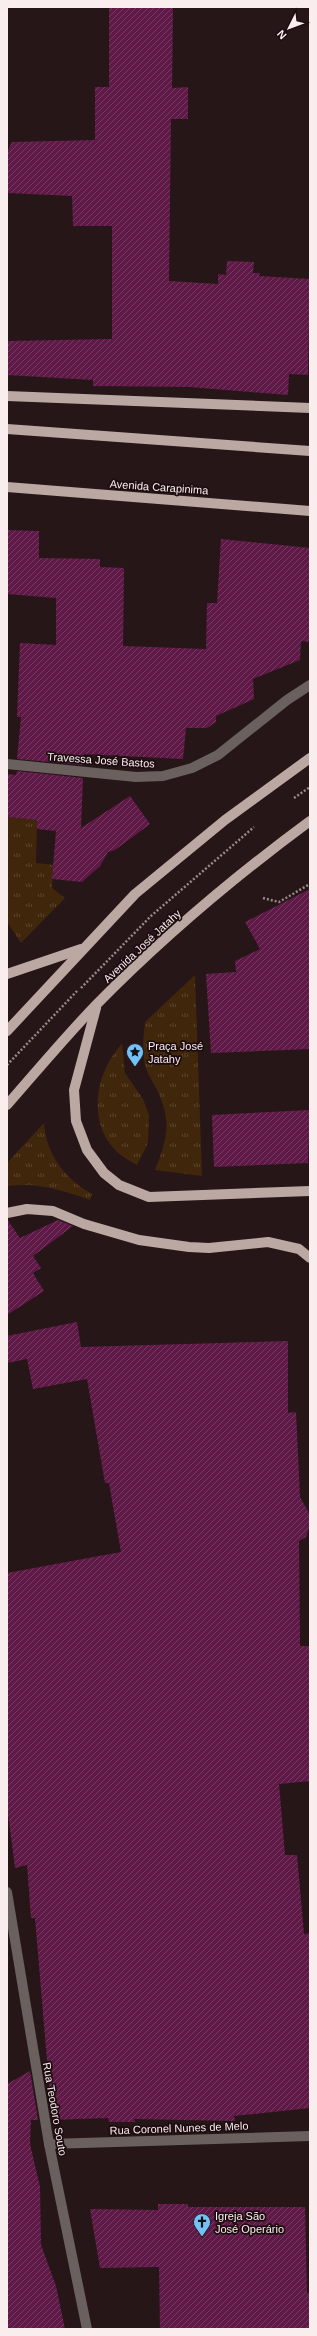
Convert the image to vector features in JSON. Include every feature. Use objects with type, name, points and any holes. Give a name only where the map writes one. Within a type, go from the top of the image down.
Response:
[{"type":"main road","points":[[7,396],[310,408]]},
{"type":"main road","points":[[7,429],[310,451]]},
{"type":"main road","name":"Avenida Carapinima","points":[[7,487],[310,511]]},
{"type":"main road","points":[[7,1031],[135,894],[224,820],[310,758]]},
{"type":"main road","name":"Avenida José Jatahy","points":[[7,1105],[96,1005],[168,937],[247,867],[310,821]]},
{"type":"main road","points":[[7,974],[83,948]]},
{"type":"main road","points":[[96,1005],[74,1090],[74,1102],[76,1121],[88,1150],[104,1173],[119,1184],[148,1197],[310,1191]]},
{"type":"main road","points":[[7,1213],[27,1209],[53,1211],[84,1224],[139,1240],[189,1247],[209,1248],[268,1242],[299,1249],[310,1258]]},
{"type":"street","name":"Travessa José Bastos","points":[[7,764],[136,777],[170,774],[192,768],[218,754],[287,700],[310,685]]},
{"type":"street","name":"Rua Teodoro Souto","points":[[7,1892],[48,2144],[87,2329]]},
{"type":"street","name":"Rua Coronel Nunes de Melo","points":[[48,2144],[310,2136]]},
{"type":"path","points":[[292,799],[310,787]]},
{"type":"path","name":"Avenida José Jatahy","points":[[151,916],[256,825]]},
{"type":"path","points":[[263,898],[278,902],[310,884]]},
{"type":"green space","points":[[7,817],[37,820],[36,863],[53,865],[52,888],[65,898],[21,943],[7,922]]},
{"type":"green space","points":[[195,975],[202,1176],[155,1170],[163,1148],[166,1119],[161,1099],[148,1074],[143,1050],[145,1022]]},
{"type":"green space","points":[[122,1044],[125,1073],[143,1099],[149,1115],[148,1143],[137,1165],[121,1155],[110,1143],[102,1130],[99,1115],[98,1100],[100,1084],[112,1056]]},
{"type":"green space","points":[[44,1123],[53,1155],[65,1173],[73,1181],[92,1194],[90,1200],[39,1186],[7,1186],[7,1163]]},
{"type":"building","points":[[109,7],[173,7],[172,88],[188,87],[188,119],[171,119],[169,281],[218,284],[218,274],[226,275],[227,261],[254,262],[253,273],[260,273],[259,276],[310,279],[308,375],[289,374],[288,395],[190,387],[93,386],[93,380],[7,375],[7,341],[112,339],[112,226],[73,226],[72,196],[7,193],[7,152],[12,142],[95,140],[95,87],[109,87]]},
{"type":"building","points":[[7,530],[39,531],[39,558],[100,559],[100,567],[124,568],[123,646],[206,649],[207,603],[217,603],[221,539],[310,548],[310,642],[301,641],[300,660],[253,679],[254,699],[216,716],[216,722],[207,728],[186,728],[183,759],[84,754],[83,765],[17,759],[21,717],[17,717],[20,643],[56,645],[56,598],[7,594]]},
{"type":"building","points":[[17,771],[83,778],[81,828],[130,796],[150,824],[115,850],[108,852],[100,866],[82,882],[52,879],[56,831],[37,829],[37,820],[7,817],[7,774],[16,775]]},
{"type":"building","points":[[310,889],[310,1049],[211,1053],[206,974],[236,972],[235,961],[260,949],[245,922]]},
{"type":"building","points":[[310,1110],[308,1163],[214,1167],[212,1115]]},
{"type":"building","points":[[7,1219],[20,1238],[58,1220],[73,1226],[33,1256],[41,1268],[33,1273],[44,1291],[7,1315]]},
{"type":"building","points":[[77,1322],[81,1347],[288,1341],[288,1413],[296,1412],[300,1497],[310,1515],[310,1525],[306,1537],[299,1541],[300,1646],[310,1646],[310,1781],[279,1784],[285,1855],[297,1855],[304,1934],[310,1933],[310,2108],[234,2116],[235,2121],[134,2119],[135,2122],[109,2122],[108,2118],[52,2120],[35,1918],[31,1918],[27,1865],[15,1868],[7,1806],[7,1573],[121,1552],[109,1483],[105,1483],[87,1379],[33,1389],[27,1359],[7,1363],[7,1336]]},
{"type":"building","points":[[30,2071],[38,2120],[31,2120],[30,2144],[40,2187],[41,2245],[56,2286],[65,2329],[7,2329],[7,2084]]},
{"type":"building","name":"Igreja São José Operário","points":[[158,2204],[188,2204],[188,2207],[305,2207],[307,2293],[310,2293],[310,2329],[160,2329],[159,2267],[100,2268],[90,2209],[158,2210]]},
{"type":"place","name":"Praça José Jatahy","points":[[135,1067]]},
{"type":"place","name":"Igreja São José Operário","points":[[202,2237]]}]
